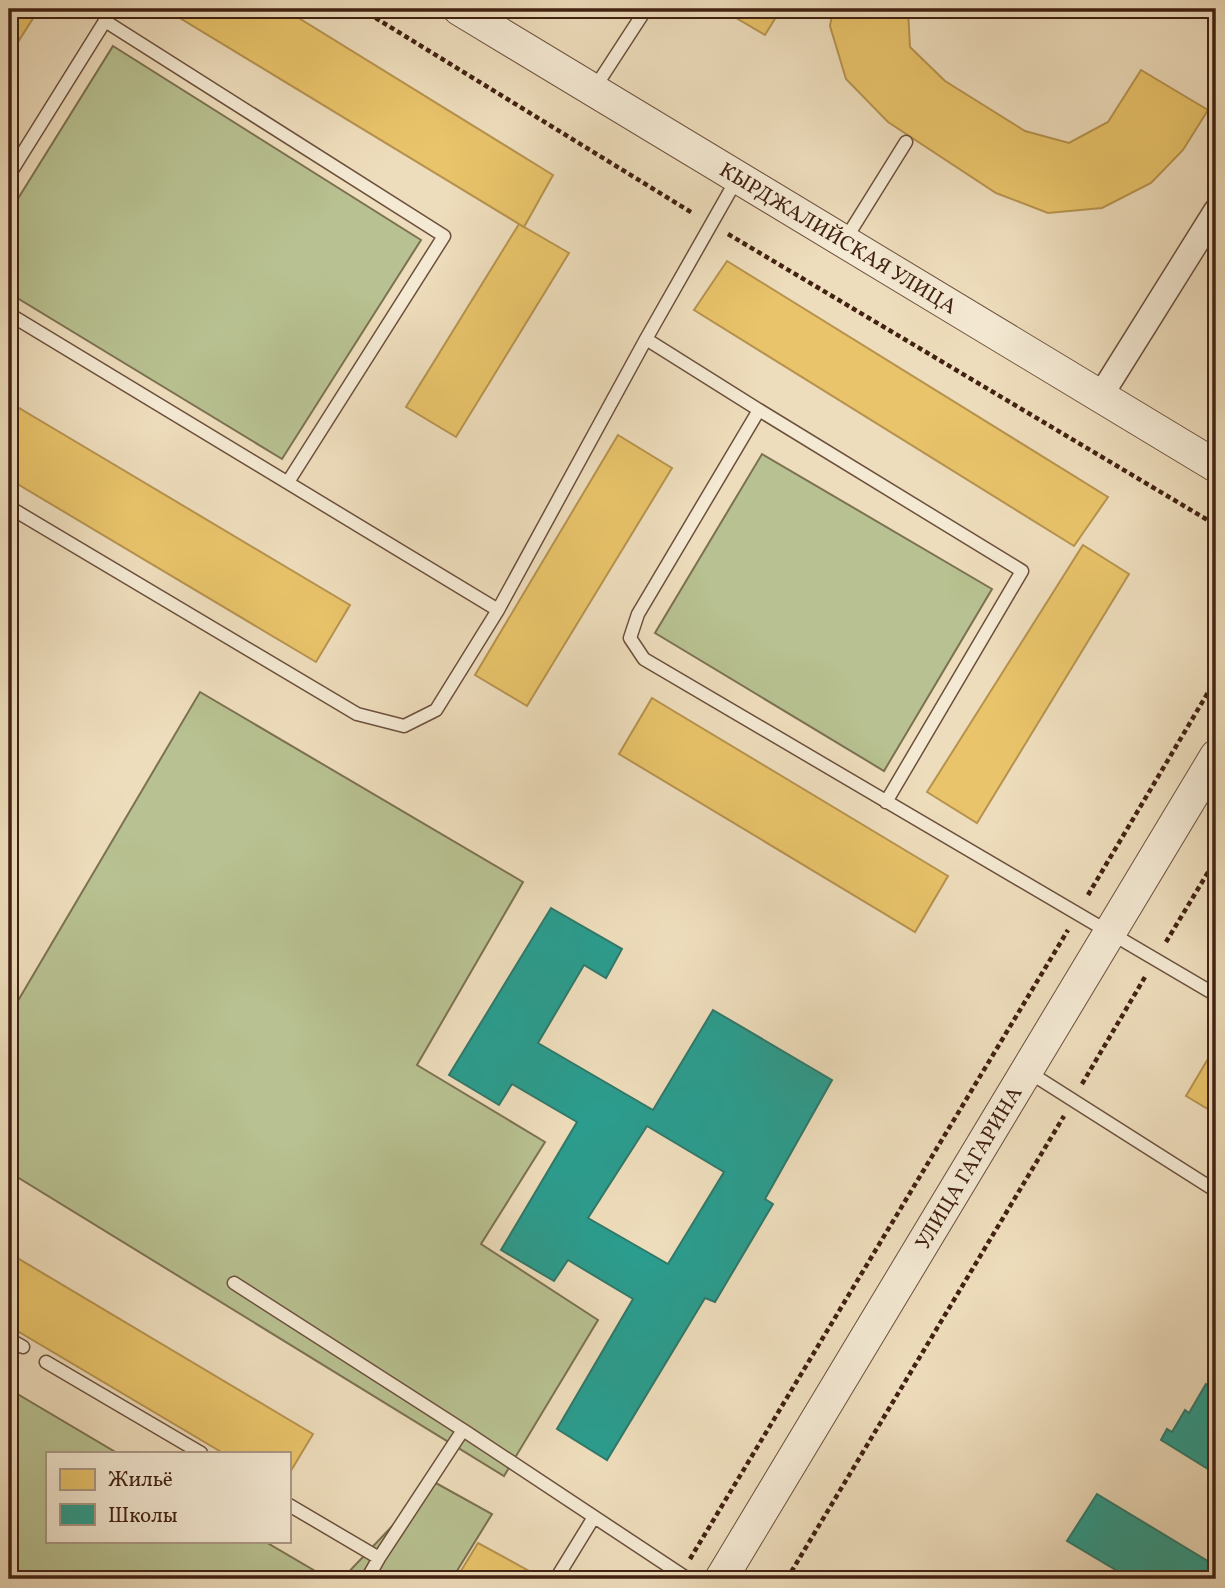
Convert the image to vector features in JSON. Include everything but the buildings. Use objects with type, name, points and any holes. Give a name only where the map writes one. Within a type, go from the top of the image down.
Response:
[{"type":"street","name":"КЫРДЖАЛИЙСКАЯ УЛИЦА","points":[[459,9],[1216,466]]},
{"type":"street","points":[[1101,395],[1216,211]]},
{"type":"street","name":"УЛИЦА ГАГАРИНА","points":[[721,1579],[1216,756]]},
{"type":"lane","points":[[594,89],[646,9]]},
{"type":"lane","points":[[9,175],[105,21],[444,236],[288,482]]},
{"type":"lane","points":[[845,241],[906,142]]},
{"type":"lane","points":[[9,507],[357,714],[404,726],[436,710],[498,610],[738,177]]},
{"type":"lane","points":[[9,314],[498,610]]},
{"type":"lane","points":[[646,339],[1022,571],[886,802]]},
{"type":"lane","points":[[759,410],[638,614],[630,638],[644,659],[1216,995]]},
{"type":"lane","points":[[1026,1070],[1216,1191]]},
{"type":"lane","points":[[234,1283],[685,1577]]},
{"type":"lane","points":[[9,1339],[23,1347]]},
{"type":"lane","points":[[46,1362],[199,1452]]},
{"type":"lane","points":[[367,1579],[463,1430]]},
{"type":"lane","points":[[290,1506],[379,1558]]},
{"type":"lane","points":[[556,1579],[594,1517]]},
{"type":"path","points":[[360,9],[710,224],[1216,525]]},
{"type":"path","points":[[685,1577],[1216,679]]},
{"type":"path","points":[[786,1579],[1216,859]]},
{"type":"green space","points":[[113,46],[421,240],[282,459],[9,293],[9,213]]},
{"type":"green space","points":[[762,454],[992,589],[884,771],[655,633]]},
{"type":"green space","points":[[200,692],[523,882],[417,1065],[545,1142],[481,1244],[598,1320],[504,1476],[9,1172],[9,1016]]},
{"type":"green space","points":[[9,1389],[115,1452],[46,1452],[46,1542],[266,1542],[327,1578],[9,1579]]},
{"type":"green space","points":[[434,1482],[492,1514],[452,1579],[342,1579]]}]
